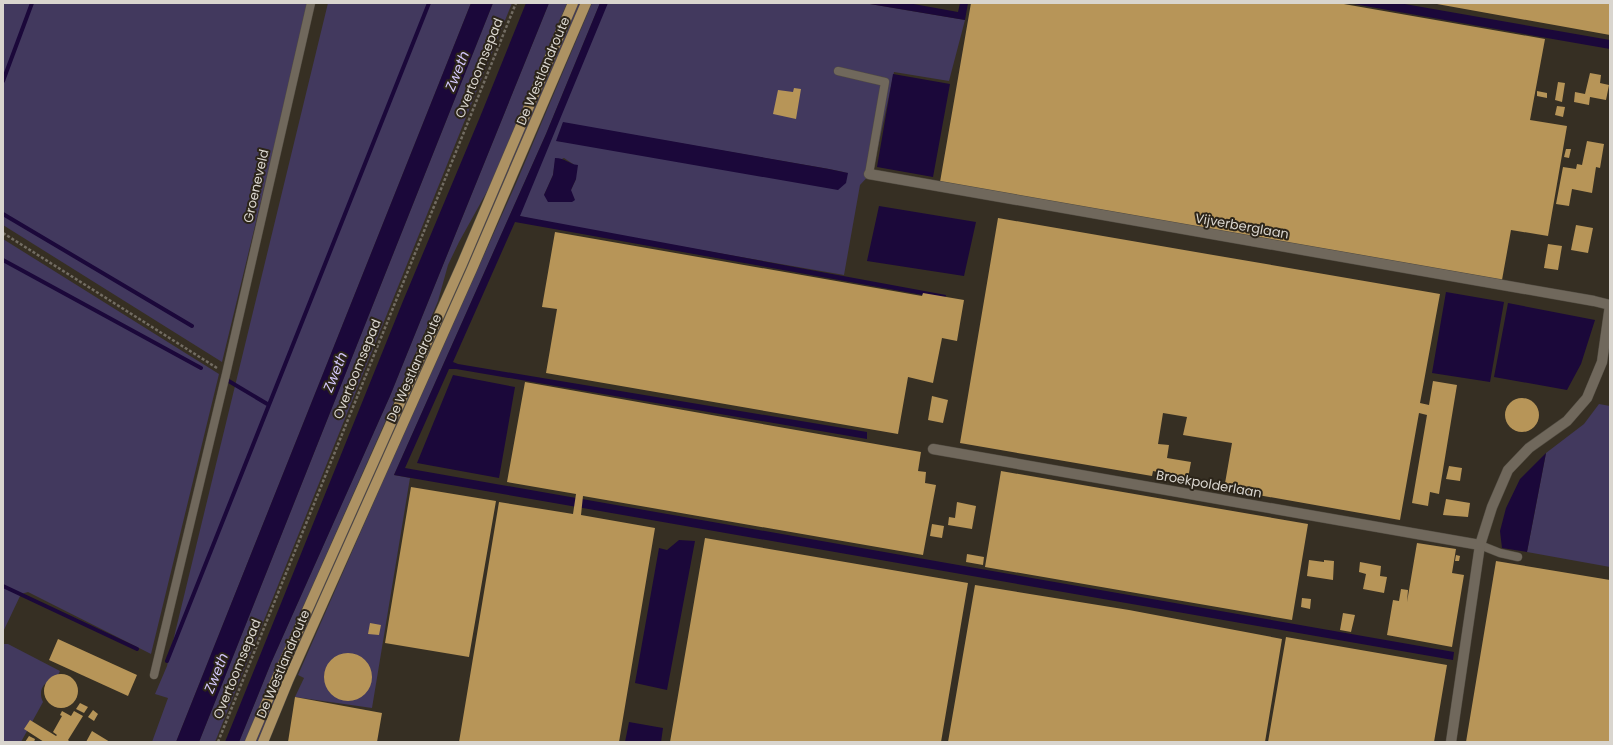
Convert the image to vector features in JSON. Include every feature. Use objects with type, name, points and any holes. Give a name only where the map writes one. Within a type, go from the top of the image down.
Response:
[{"type":"main road","name":"De Westlandroute","points":[[250,742],[280,671],[462,264],[573,3]]},
{"type":"main road","name":"De Westlandroute","points":[[263,742],[288,681],[472,269],[586,3]]},
{"type":"street","name":"Vijverberglaan","points":[[869,174],[1610,305]]},
{"type":"street","points":[[1451,742],[1480,545],[1492,507],[1508,470],[1529,448],[1567,421],[1587,398],[1602,362],[1610,305]]},
{"type":"street","name":"Broekpolderlaan","points":[[932,449],[1480,545]]},
{"type":"lane","name":"Groeneveld","points":[[154,675],[226,374],[311,3]]},
{"type":"lane","points":[[838,71],[885,82],[869,174]]},
{"type":"lane","points":[[1480,545],[1500,553],[1518,557]]},
{"type":"path","name":"Overtoomsepad","points":[[218,742],[516,3]]},
{"type":"path","points":[[3,233],[226,374]]},
{"type":"shaded area","points":[[3,3],[309,3],[222,362],[3,225]]},
{"type":"shaded area","points":[[328,3],[471,3],[176,742],[152,742],[168,698],[155,694],[167,666]]},
{"type":"shaded area","points":[[493,3],[512,3],[215,742],[199,742]]},
{"type":"shaded area","points":[[549,3],[567,3],[490,186],[448,265],[438,301],[425,332],[272,677],[246,742],[239,742],[271,663],[390,396]]},
{"type":"shaded area","points":[[577,3],[582,3],[533,118],[260,742],[255,742],[281,679]]},
{"type":"shaded area","points":[[592,3],[600,3],[546,134],[394,475],[410,478],[372,708],[295,697],[304,678],[298,675],[517,181]]},
{"type":"shaded area","points":[[606,3],[864,3],[965,20],[949,81],[894,72],[873,171],[860,185],[844,275],[575,228],[519,216],[590,38]],"holes":[[[563,123],[829,169],[848,173],[557,141]],[[564,158],[573,164],[576,179],[571,190],[544,195],[553,175],[555,162]]]},
{"type":"shaded area","points":[[3,239],[219,374],[151,654],[28,592],[21,594],[3,632]]},
{"type":"shaded area","points":[[1599,404],[1610,406],[1610,567],[1527,552],[1546,453],[1584,424]]},
{"type":"shaded area","points":[[3,644],[8,644],[60,671],[57,677],[43,686],[41,697],[43,702],[21,742],[3,742]]},
{"type":"water","name":"Zweth","points":[[471,3],[493,3],[199,742],[176,742]]},
{"type":"water","points":[[526,3],[549,3],[390,396],[271,663],[239,742],[225,742],[403,301]]},
{"type":"water","points":[[600,3],[608,3],[520,216],[946,295],[945,299],[515,222],[453,362],[867,432],[867,439],[449,369],[405,468],[1454,652],[1453,660],[394,475],[546,134]]},
{"type":"water","points":[[864,3],[908,3],[958,12],[960,3],[968,3],[965,20]]},
{"type":"water","points":[[1348,3],[1399,3],[1610,40],[1610,49]]},
{"type":"water","points":[[893,74],[950,84],[933,177],[877,167]]},
{"type":"water","points":[[563,122],[848,173],[846,183],[838,190],[556,141]]},
{"type":"water","points":[[555,158],[578,165],[576,179],[571,190],[575,200],[572,202],[548,202],[544,195],[553,175]]},
{"type":"water","points":[[879,206],[976,222],[964,276],[867,261]]},
{"type":"water","points":[[1446,292],[1504,302],[1490,382],[1432,373]]},
{"type":"water","points":[[1508,303],[1595,320],[1581,364],[1567,390],[1494,377]]},
{"type":"water","points":[[453,375],[515,387],[499,478],[417,463]]},
{"type":"water","points":[[1546,453],[1527,552],[1502,548],[1500,531],[1506,508],[1520,479]]},
{"type":"water","points":[[679,540],[695,541],[667,690],[635,683],[659,548],[667,550]]},
{"type":"water","points":[[629,722],[663,728],[661,742],[625,742]]},
{"type":"building","points":[[971,3],[1338,3],[1545,39],[1530,120],[1567,126],[1548,236],[1511,230],[1502,280],[940,182]]},
{"type":"building","points":[[1610,3],[1610,35],[1437,4]]},
{"type":"building","points":[[1590,73],[1601,75],[1600,83],[1609,85],[1606,100],[1590,97],[1589,105],[1574,102],[1575,92],[1585,94]]},
{"type":"building","points":[[1558,82],[1565,83],[1562,102],[1555,100]]},
{"type":"building","points":[[794,88],[801,89],[796,119],[773,114],[778,90],[793,92]]},
{"type":"building","points":[[1537,91],[1547,93],[1547,98],[1537,96]]},
{"type":"building","points":[[1557,106],[1565,107],[1563,117],[1555,115]]},
{"type":"building","points":[[1587,141],[1604,144],[1600,168],[1596,167],[1592,193],[1572,189],[1569,206],[1556,204],[1563,167],[1576,169],[1577,164],[1582,165]]},
{"type":"building","points":[[1566,149],[1571,149],[1569,158],[1564,157]]},
{"type":"building","points":[[998,218],[1440,294],[1420,403],[1429,405],[1433,381],[1457,385],[1439,494],[1430,492],[1428,506],[1412,503],[1427,415],[1419,413],[1400,520],[1224,489],[1232,443],[1183,435],[1187,417],[1163,413],[1158,444],[1169,445],[1167,458],[1191,462],[1188,478],[1153,471],[1152,476],[960,443]]},
{"type":"building","points":[[1576,225],[1593,228],[1588,253],[1571,250]]},
{"type":"building","points":[[555,232],[922,296],[923,293],[964,300],[957,341],[942,338],[933,383],[908,377],[898,434],[546,373],[557,309],[542,307]]},
{"type":"building","points":[[1548,244],[1562,246],[1558,270],[1544,268]]},
{"type":"building","points":[[525,382],[921,452],[918,471],[926,472],[925,483],[936,485],[923,555],[583,496],[581,515],[655,528],[619,742],[459,742],[499,502],[573,514],[576,494],[507,482]]},
{"type":"building","points":[[932,396],[948,400],[943,423],[928,420]]},
{"type":"building","points":[[1519,398],[1525,398],[1534,403],[1538,409],[1538,421],[1534,427],[1525,432],[1519,432],[1510,427],[1505,418],[1505,412],[1510,403]]},
{"type":"building","points":[[1449,466],[1462,468],[1460,481],[1446,479]]},
{"type":"building","points":[[1001,471],[1308,524],[1292,620],[985,567]]},
{"type":"building","points":[[411,487],[496,501],[469,657],[385,643]]},
{"type":"building","points":[[1446,499],[1470,503],[1468,517],[1443,515]]},
{"type":"building","points":[[957,502],[976,506],[972,529],[948,525],[949,517],[955,518]]},
{"type":"building","points":[[932,524],[944,526],[942,538],[930,536]]},
{"type":"building","points":[[705,538],[968,583],[941,742],[670,742]]},
{"type":"building","points":[[1417,543],[1456,549],[1452,573],[1464,575],[1452,647],[1387,635],[1393,600],[1399,601],[1401,589],[1408,590],[1407,602]]},
{"type":"building","points":[[967,554],[984,557],[983,565],[966,562]]},
{"type":"building","points":[[1456,555],[1460,556],[1459,561],[1455,561]]},
{"type":"building","points":[[1309,560],[1324,562],[1324,560],[1334,561],[1333,580],[1307,576]]},
{"type":"building","points":[[1496,561],[1610,580],[1610,742],[1466,742]]},
{"type":"building","points":[[1360,562],[1381,566],[1380,576],[1387,577],[1384,593],[1363,589],[1366,574],[1359,572]]},
{"type":"building","points":[[975,585],[1129,610],[1282,639],[1265,742],[948,742]]},
{"type":"building","points":[[1302,598],[1311,599],[1310,609],[1301,607]]},
{"type":"building","points":[[1343,613],[1355,615],[1351,632],[1340,630]]},
{"type":"building","points":[[370,623],[381,625],[379,635],[368,634]]},
{"type":"building","points":[[1286,637],[1447,665],[1434,742],[1268,742]]},
{"type":"building","points":[[58,639],[137,675],[128,696],[49,660]]},
{"type":"building","points":[[343,653],[353,653],[365,660],[372,672],[372,682],[365,694],[353,701],[343,701],[335,697],[328,690],[324,682],[324,672],[328,664],[335,657]]},
{"type":"building","points":[[61,674],[73,679],[78,691],[73,703],[61,708],[49,703],[44,691],[49,679]]},
{"type":"building","points":[[295,697],[382,713],[377,742],[288,742]]},
{"type":"building","points":[[80,703],[88,707],[84,713],[76,709]]},
{"type":"building","points":[[93,710],[98,714],[94,721],[88,717]]},
{"type":"building","points":[[62,711],[71,716],[74,711],[83,716],[68,740],[70,742],[44,742],[24,729],[30,720],[56,736],[57,735],[53,732],[62,716],[60,715]]},
{"type":"building","points":[[92,731],[110,742],[86,742]]},
{"type":"building","points":[[29,736],[35,739],[34,742],[25,742]]},
{"type":"waterway","points":[[3,81],[32,3]]},
{"type":"waterway","points":[[167,661],[429,3]]},
{"type":"waterway","points":[[3,214],[192,326]]},
{"type":"waterway","points":[[3,260],[201,368]]},
{"type":"waterway","points":[[227,380],[269,405]]},
{"type":"waterway","points":[[3,586],[137,649]]}]
